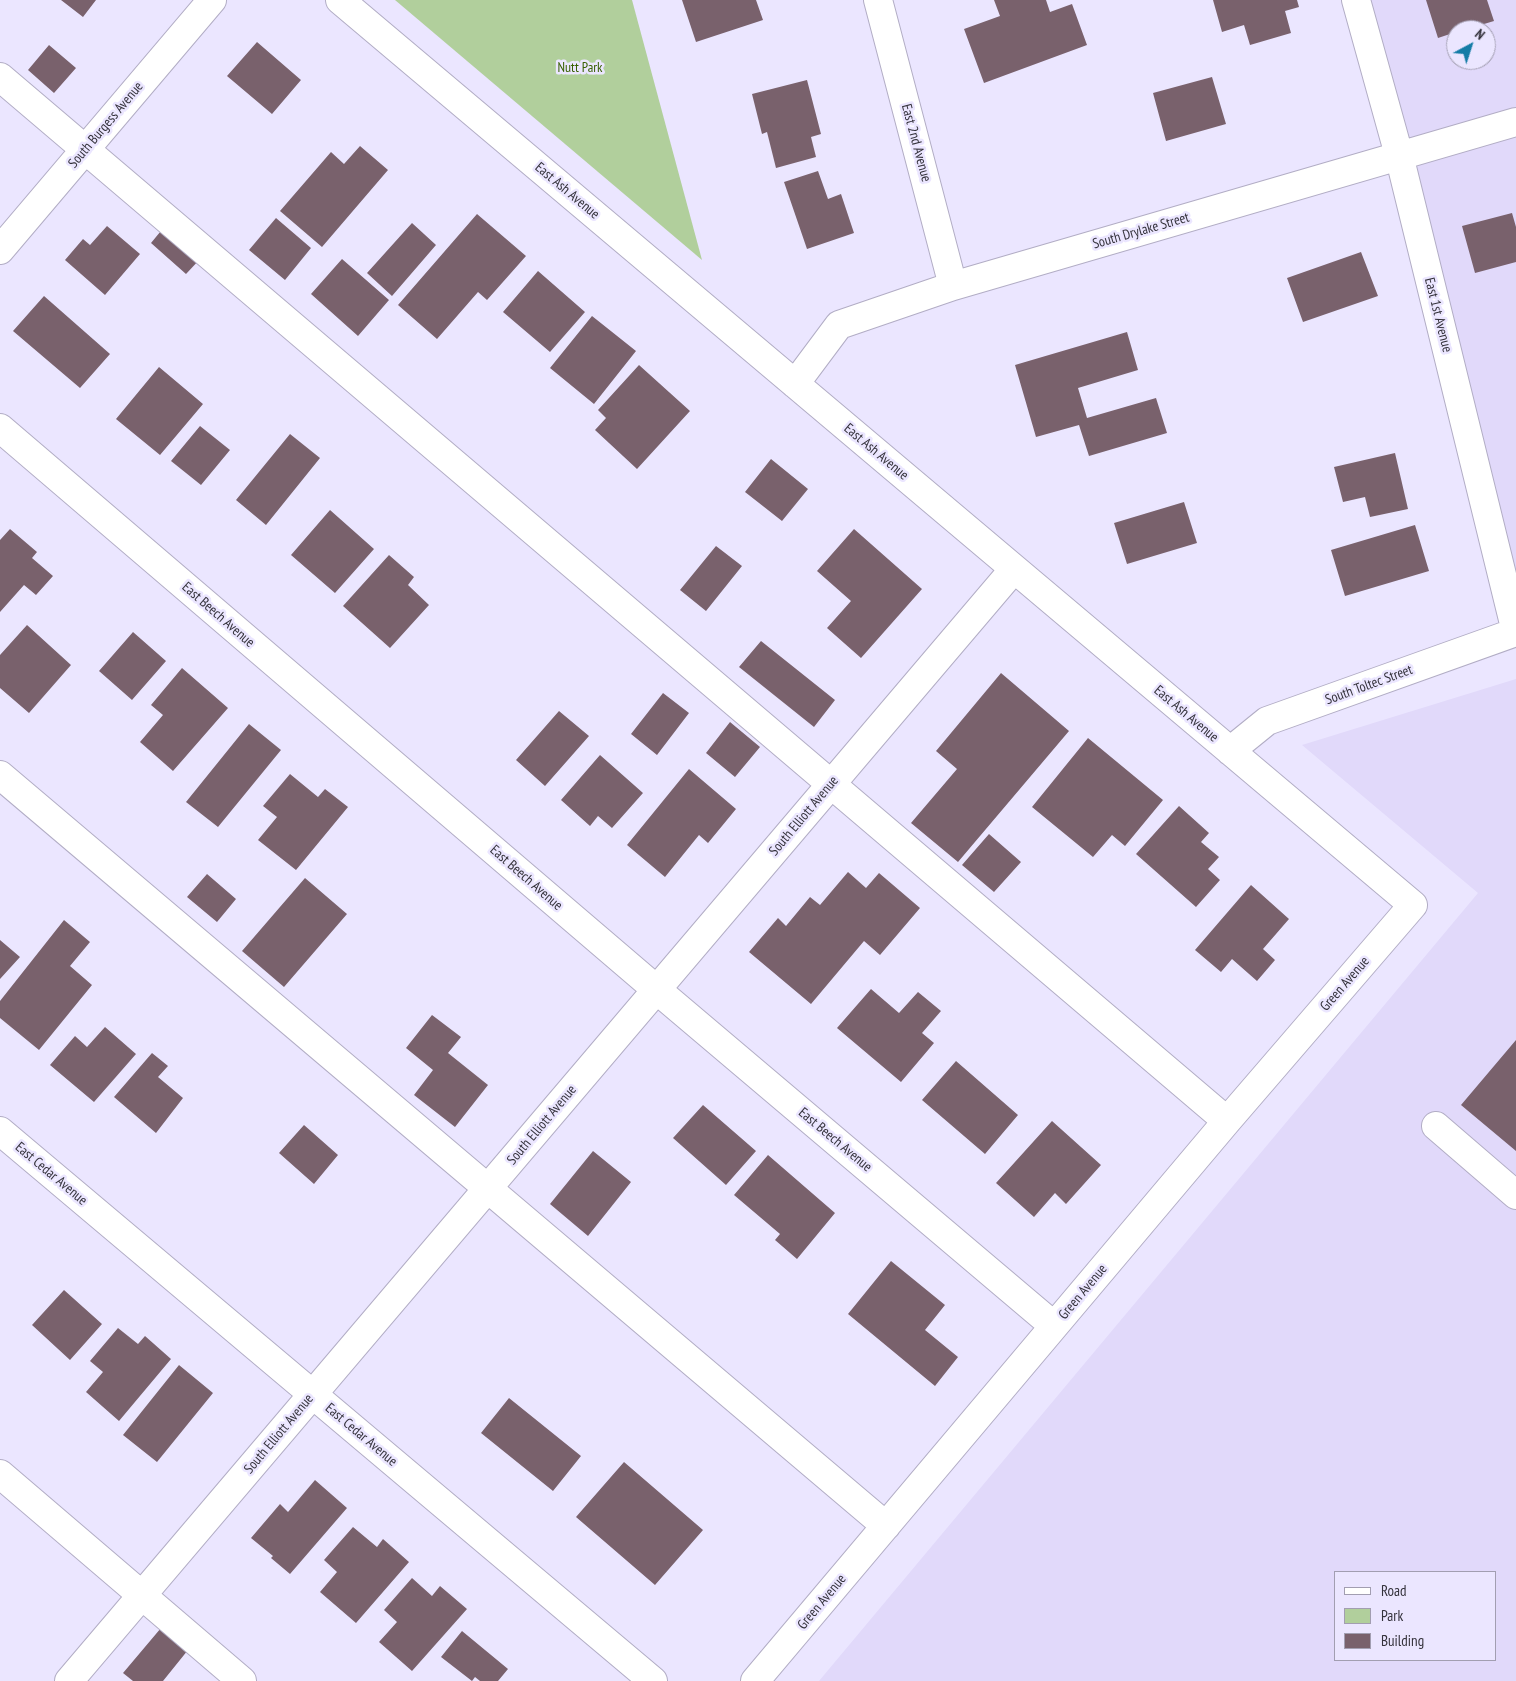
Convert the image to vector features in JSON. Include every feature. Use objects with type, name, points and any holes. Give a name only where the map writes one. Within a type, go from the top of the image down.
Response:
[{"type":"street","name":"South Burgess Avenue","points":[[0,250],[212,0]]},
{"type":"street","name":"East Ash Avenue","points":[[340,0],[1413,905]]},
{"type":"street","name":"East 2nd Avenue","points":[[878,0],[953,286]]},
{"type":"street","name":"East 1st Avenue","points":[[1356,0],[1399,155],[1516,632]]},
{"type":"street","points":[[0,78],[1227,1122]]},
{"type":"street","name":"South Drylake Street","points":[[795,384],[838,325],[953,286],[1516,122]]},
{"type":"street","name":"East Beech Avenue","points":[[0,428],[656,990],[1054,1326]]},
{"type":"street","name":"South Elliott Avenue","points":[[69,1681],[1014,569]]},
{"type":"street","name":"South Toltec Street","points":[[1230,751],[1267,721],[1516,632]]},
{"type":"street","points":[[0,775],[886,1526]]},
{"type":"street","name":"Green Avenue","points":[[755,1681],[1054,1326],[1413,905]]},
{"type":"street","points":[[1436,1126],[1516,1194]]},
{"type":"street","name":"East Cedar Avenue","points":[[0,1131],[653,1681]]},
{"type":"street","points":[[0,1474],[242,1681]]},
{"type":"shaded area","points":[[1361,0],[1516,0],[1516,583]]},
{"type":"shaded area","points":[[1516,679],[1516,1681],[819,1681],[1478,893],[1302,745]]},
{"type":"green space","name":"Nutt Park","points":[[395,0],[632,0],[702,260]]},
{"type":"building","points":[[61,0],[96,0],[83,17]]},
{"type":"building","points":[[682,0],[756,0],[763,20],[696,42]]},
{"type":"building","points":[[994,0],[1046,0],[1050,12],[1072,4],[1087,45],[984,83],[964,29],[1000,16]]},
{"type":"building","points":[[1213,0],[1297,0],[1299,7],[1285,11],[1291,33],[1250,45],[1244,25],[1222,32]]},
{"type":"building","points":[[1426,0],[1487,0],[1494,20],[1446,20],[1446,35],[1438,38]]},
{"type":"building","points":[[257,42],[301,80],[272,114],[227,76]]},
{"type":"building","points":[[49,45],[76,68],[54,93],[28,70]]},
{"type":"building","points":[[1212,77],[1226,124],[1166,141],[1153,93]]},
{"type":"building","points":[[807,80],[821,134],[811,137],[816,157],[776,168],[767,132],[762,134],[752,94]]},
{"type":"building","points":[[360,146],[388,170],[322,247],[280,211],[331,152],[344,164]]},
{"type":"building","points":[[818,171],[828,199],[841,194],[854,233],[807,249],[784,182]]},
{"type":"building","points":[[1512,213],[1516,227],[1516,262],[1475,273],[1462,226]]},
{"type":"building","points":[[477,214],[526,256],[487,300],[478,292],[437,339],[398,305]]},
{"type":"building","points":[[276,218],[311,248],[285,280],[249,250]]},
{"type":"building","points":[[412,223],[436,245],[392,296],[367,273]]},
{"type":"building","points":[[107,226],[140,254],[105,295],[65,260],[83,239],[90,245]]},
{"type":"building","points":[[165,226],[201,258],[186,274],[151,243]]},
{"type":"building","points":[[1361,252],[1378,296],[1303,322],[1287,278]]},
{"type":"building","points":[[342,259],[389,300],[358,336],[311,294]]},
{"type":"building","points":[[538,271],[585,312],[550,352],[503,312]]},
{"type":"building","points":[[44,296],[110,354],[80,388],[13,331]]},
{"type":"building","points":[[592,316],[636,351],[594,404],[550,368]]},
{"type":"building","points":[[1127,332],[1138,370],[1078,388],[1087,418],[1156,398],[1167,433],[1089,456],[1079,425],[1036,437],[1015,365]]},
{"type":"building","points":[[639,365],[690,411],[637,469],[595,430],[606,418],[598,410]]},
{"type":"building","points":[[159,367],[203,404],[160,455],[116,419]]},
{"type":"building","points":[[200,426],[230,450],[201,485],[171,461]]},
{"type":"building","points":[[290,434],[320,458],[266,525],[236,500]]},
{"type":"building","points":[[1395,453],[1408,509],[1370,517],[1365,497],[1343,502],[1334,467]]},
{"type":"building","points":[[771,459],[808,489],[782,521],[745,492]]},
{"type":"building","points":[[1184,502],[1197,543],[1127,564],[1114,523]]},
{"type":"building","points":[[330,510],[374,549],[335,593],[291,555]]},
{"type":"building","points":[[1415,525],[1429,571],[1345,596],[1331,550]]},
{"type":"building","points":[[10,529],[37,552],[32,558],[53,576],[36,595],[24,585],[0,612],[0,540]]},
{"type":"building","points":[[854,529],[922,589],[861,658],[827,628],[851,601],[817,571]]},
{"type":"building","points":[[716,546],[742,566],[706,611],[680,590]]},
{"type":"building","points":[[389,555],[414,577],[408,585],[429,605],[390,648],[343,606]]},
{"type":"building","points":[[27,625],[71,665],[29,713],[0,688],[0,655]]},
{"type":"building","points":[[133,632],[166,661],[132,700],[99,671]]},
{"type":"building","points":[[761,641],[835,700],[814,727],[739,667]]},
{"type":"building","points":[[182,668],[228,708],[173,771],[140,742],[163,715],[151,705]]},
{"type":"building","points":[[1001,673],[1069,731],[958,862],[911,823],[957,769],[936,751]]},
{"type":"building","points":[[663,693],[689,713],[657,755],[631,734]]},
{"type":"building","points":[[559,711],[589,736],[545,786],[516,760]]},
{"type":"building","points":[[730,722],[760,747],[735,777],[706,753]]},
{"type":"building","points":[[249,724],[281,750],[218,827],[186,802]]},
{"type":"building","points":[[1088,738],[1163,800],[1125,846],[1112,835],[1093,857],[1032,807]]},
{"type":"building","points":[[600,755],[643,793],[612,828],[598,816],[590,826],[561,800]]},
{"type":"building","points":[[689,769],[736,809],[708,843],[699,835],[665,877],[627,845]]},
{"type":"building","points":[[290,774],[318,797],[325,789],[348,807],[296,870],[258,840],[277,817],[263,806]]},
{"type":"building","points":[[1179,806],[1209,833],[1201,842],[1219,857],[1208,869],[1220,880],[1196,907],[1136,854]]},
{"type":"building","points":[[989,834],[1021,862],[994,892],[962,865]]},
{"type":"building","points":[[848,872],[866,888],[879,873],[920,908],[880,955],[864,941],[811,1004],[749,952],[778,918],[786,926],[810,897],[820,905]]},
{"type":"building","points":[[207,874],[236,899],[217,922],[187,897]]},
{"type":"building","points":[[305,878],[347,914],[284,987],[242,951]]},
{"type":"building","points":[[1251,885],[1289,919],[1263,949],[1275,960],[1257,981],[1232,959],[1221,972],[1195,950]]},
{"type":"building","points":[[64,920],[90,942],[70,966],[92,985],[39,1050],[0,1018],[0,1001]]},
{"type":"building","points":[[0,940],[20,957],[0,979]]},
{"type":"building","points":[[871,989],[899,1013],[918,992],[941,1011],[922,1033],[934,1043],[901,1082],[837,1028]]},
{"type":"building","points":[[432,1015],[461,1037],[448,1053],[488,1085],[455,1127],[414,1095],[433,1070],[406,1048]]},
{"type":"building","points":[[105,1027],[136,1054],[94,1102],[50,1065],[75,1036],[87,1047]]},
{"type":"building","points":[[1516,1040],[1516,1151],[1461,1105]]},
{"type":"building","points":[[152,1053],[168,1066],[158,1077],[183,1098],[156,1133],[114,1097]]},
{"type":"building","points":[[956,1061],[1018,1115],[985,1154],[922,1100]]},
{"type":"building","points":[[703,1105],[756,1151],[726,1185],[673,1138]]},
{"type":"building","points":[[1052,1121],[1101,1165],[1066,1204],[1055,1193],[1034,1217],[996,1183]]},
{"type":"building","points":[[304,1125],[338,1155],[314,1184],[279,1153]]},
{"type":"building","points":[[593,1151],[631,1182],[588,1236],[550,1204]]},
{"type":"building","points":[[768,1155],[835,1213],[797,1259],[775,1240],[780,1234],[734,1195]]},
{"type":"building","points":[[891,1261],[945,1305],[925,1330],[958,1357],[935,1386],[848,1314]]},
{"type":"building","points":[[64,1290],[102,1324],[70,1360],[32,1325]]},
{"type":"building","points":[[118,1328],[138,1344],[145,1336],[171,1359],[119,1421],[86,1392],[103,1372],[90,1361]]},
{"type":"building","points":[[179,1365],[213,1393],[157,1462],[123,1435]]},
{"type":"building","points":[[509,1398],[581,1456],[553,1491],[481,1433]]},
{"type":"building","points":[[624,1462],[703,1530],[655,1585],[576,1517]]},
{"type":"building","points":[[315,1480],[347,1508],[290,1574],[271,1558],[273,1556],[251,1538],[280,1504],[288,1512]]},
{"type":"building","points":[[353,1527],[377,1547],[383,1539],[409,1562],[356,1623],[320,1592],[337,1572],[324,1560]]},
{"type":"building","points":[[412,1578],[432,1596],[440,1586],[467,1609],[412,1671],[379,1642],[397,1622],[384,1610]]},
{"type":"building","points":[[161,1628],[188,1650],[163,1681],[133,1681],[123,1673]]},
{"type":"building","points":[[462,1631],[508,1669],[498,1681],[480,1681],[475,1677],[472,1681],[441,1657]]}]
